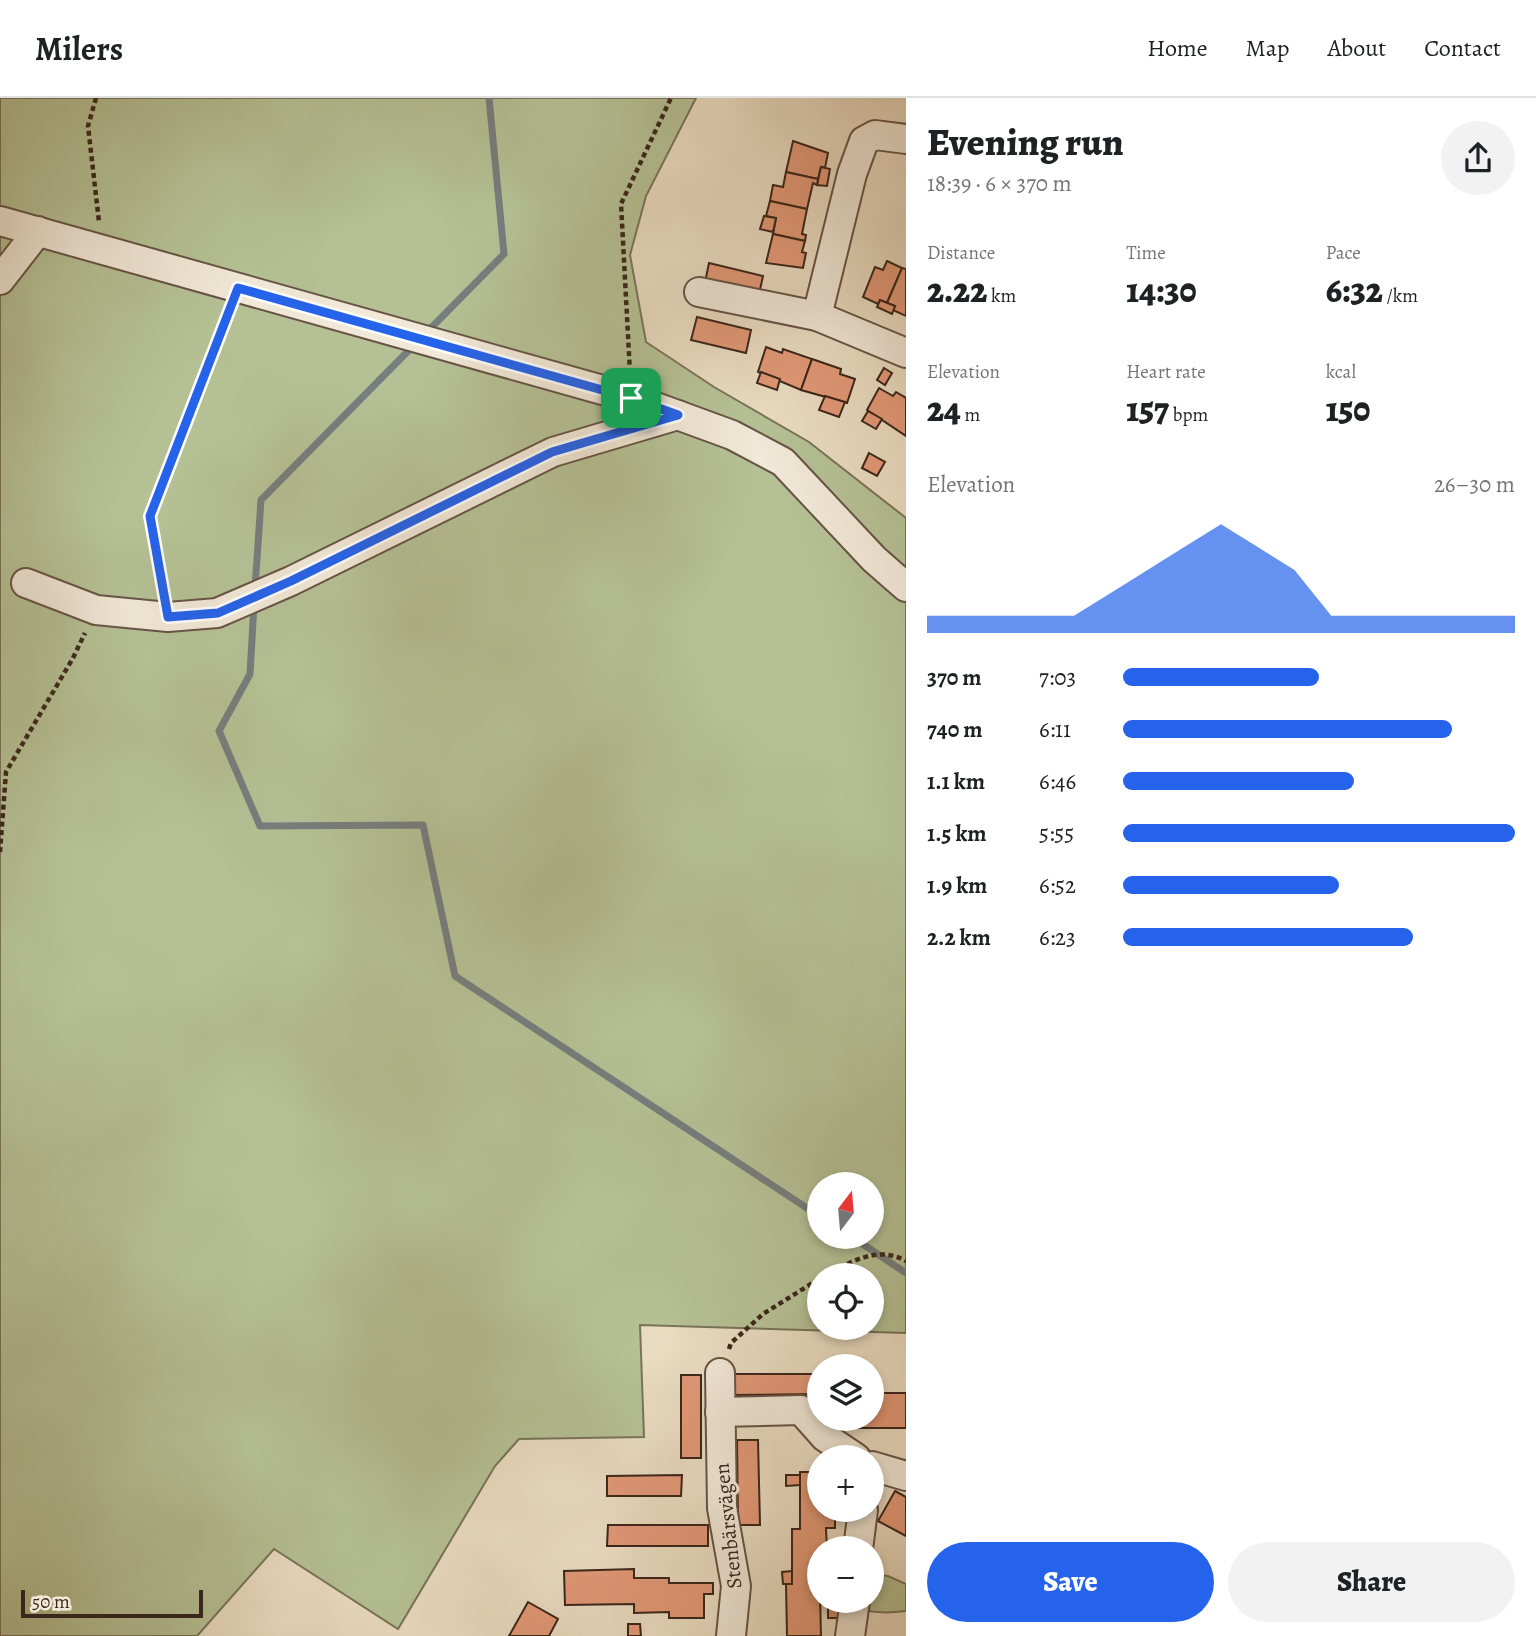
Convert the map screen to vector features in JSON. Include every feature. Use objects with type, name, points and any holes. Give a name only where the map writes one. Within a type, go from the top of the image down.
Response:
[{"type":"lane","points":[[817,316],[852,174],[864,141],[875,135],[906,139]]},
{"type":"lane","points":[[0,221],[631,398],[732,435],[783,462],[874,559],[906,587]]},
{"type":"lane","points":[[0,279],[38,232]]},
{"type":"lane","points":[[699,292],[817,316],[906,353]]},
{"type":"lane","points":[[26,583],[96,610],[168,617],[218,613],[291,581],[552,452],[678,415]]},
{"type":"lane","name":"Stenbärsvägen","points":[[720,1373],[722,1508],[736,1586],[731,1636]]},
{"type":"lane","points":[[720,1412],[801,1410],[825,1437],[837,1445]]},
{"type":"lane","points":[[884,1470],[906,1476]]},
{"type":"lane","points":[[857,1613],[860,1635]]},
{"type":"path","points":[[96,98],[88,126],[102,249]]},
{"type":"path","points":[[631,398],[621,204],[671,98]]},
{"type":"path","points":[[168,617],[150,516],[238,288]]},
{"type":"path","points":[[0,852],[6,772],[74,658],[96,610]]},
{"type":"path","points":[[851,1263],[869,1254],[899,1257],[906,1261]]},
{"type":"path","points":[[720,1373],[731,1343],[763,1314],[807,1286]]},
{"type":"green space","points":[[0,98],[696,98],[646,196],[630,255],[646,342],[714,387],[809,442],[906,518],[906,1333],[884,1332],[884,1263],[807,1263],[807,1330],[640,1325],[644,1437],[519,1439],[495,1466],[398,1629],[274,1549],[197,1636],[0,1636]]},
{"type":"green space","points":[[884,1576],[906,1584],[906,1611],[884,1612]]},
{"type":"building","points":[[793,141],[828,153],[825,168],[821,167],[818,179],[786,172]]},
{"type":"building","points":[[821,167],[830,169],[827,186],[817,185]]},
{"type":"building","points":[[786,172],[818,179],[817,185],[813,183],[807,209],[770,201],[773,185],[783,187]]},
{"type":"building","points":[[770,201],[807,209],[802,234],[806,235],[805,241],[773,234],[776,218],[766,216]]},
{"type":"building","points":[[764,216],[776,218],[773,232],[760,229]]},
{"type":"building","points":[[773,234],[805,241],[802,252],[806,253],[803,268],[766,263]]},
{"type":"building","points":[[887,261],[902,268],[887,303],[880,300],[878,304],[863,297],[875,267],[883,270]]},
{"type":"building","points":[[709,263],[763,276],[758,299],[704,287]]},
{"type":"building","points":[[902,268],[906,269],[906,316],[893,310],[895,306],[887,303]]},
{"type":"building","points":[[880,300],[895,306],[892,314],[877,307]]},
{"type":"building","points":[[697,317],[751,330],[746,353],[691,340]]},
{"type":"building","points":[[766,347],[782,353],[783,349],[812,359],[801,390],[758,372]]},
{"type":"building","points":[[812,359],[841,369],[840,374],[855,379],[847,403],[801,390]]},
{"type":"building","points":[[884,368],[892,373],[885,385],[877,380]]},
{"type":"building","points":[[761,372],[780,379],[777,390],[757,383]]},
{"type":"building","points":[[879,388],[893,396],[896,392],[906,398],[906,436],[867,410]]},
{"type":"building","points":[[825,396],[845,402],[839,417],[819,410]]},
{"type":"building","points":[[868,411],[882,419],[876,429],[862,421]]},
{"type":"building","points":[[869,453],[885,462],[877,476],[862,468]]},
{"type":"building","points":[[733,1374],[807,1374],[807,1394],[733,1395]]},
{"type":"building","points":[[681,1375],[701,1375],[701,1458],[681,1458]]},
{"type":"building","points":[[884,1393],[906,1393],[906,1428],[884,1428]]},
{"type":"building","points":[[737,1440],[758,1440],[760,1525],[738,1525]]},
{"type":"building","points":[[800,1472],[807,1472],[807,1522],[835,1522],[835,1528],[826,1528],[826,1536],[807,1536],[807,1613],[820,1613],[821,1636],[787,1636],[786,1584],[792,1584],[792,1529],[800,1529]]},
{"type":"building","points":[[682,1475],[681,1496],[607,1496],[607,1476]]},
{"type":"building","points":[[786,1475],[800,1475],[800,1485],[786,1486]]},
{"type":"building","points":[[895,1491],[906,1497],[906,1536],[880,1522],[884,1522],[884,1510]]},
{"type":"building","points":[[608,1525],[708,1525],[708,1546],[607,1546]]},
{"type":"building","points":[[634,1569],[634,1578],[669,1578],[669,1583],[713,1583],[713,1594],[704,1594],[704,1618],[669,1618],[669,1612],[634,1613],[634,1604],[565,1605],[564,1571]]},
{"type":"building","points":[[792,1571],[792,1584],[783,1584],[782,1572]]},
{"type":"building","points":[[528,1602],[558,1619],[549,1636],[509,1636]]},
{"type":"building","points":[[828,1613],[843,1613],[843,1618],[828,1618]]},
{"type":"building","points":[[628,1624],[640,1624],[641,1636],[628,1636]]},
{"type":"waterway","points":[[425,334],[504,254],[489,98]]},
{"type":"waterway","points":[[255,588],[261,500],[414,345]]},
{"type":"waterway","points":[[254,604],[250,674],[219,731],[260,826],[423,825],[455,976],[807,1208]]},
{"type":"waterway","points":[[872,1250],[906,1273]]},
{"type":"route","points":[[238,288],[631,398],[678,415],[552,452],[291,581],[218,613],[168,617],[150,516],[238,288]]}]
